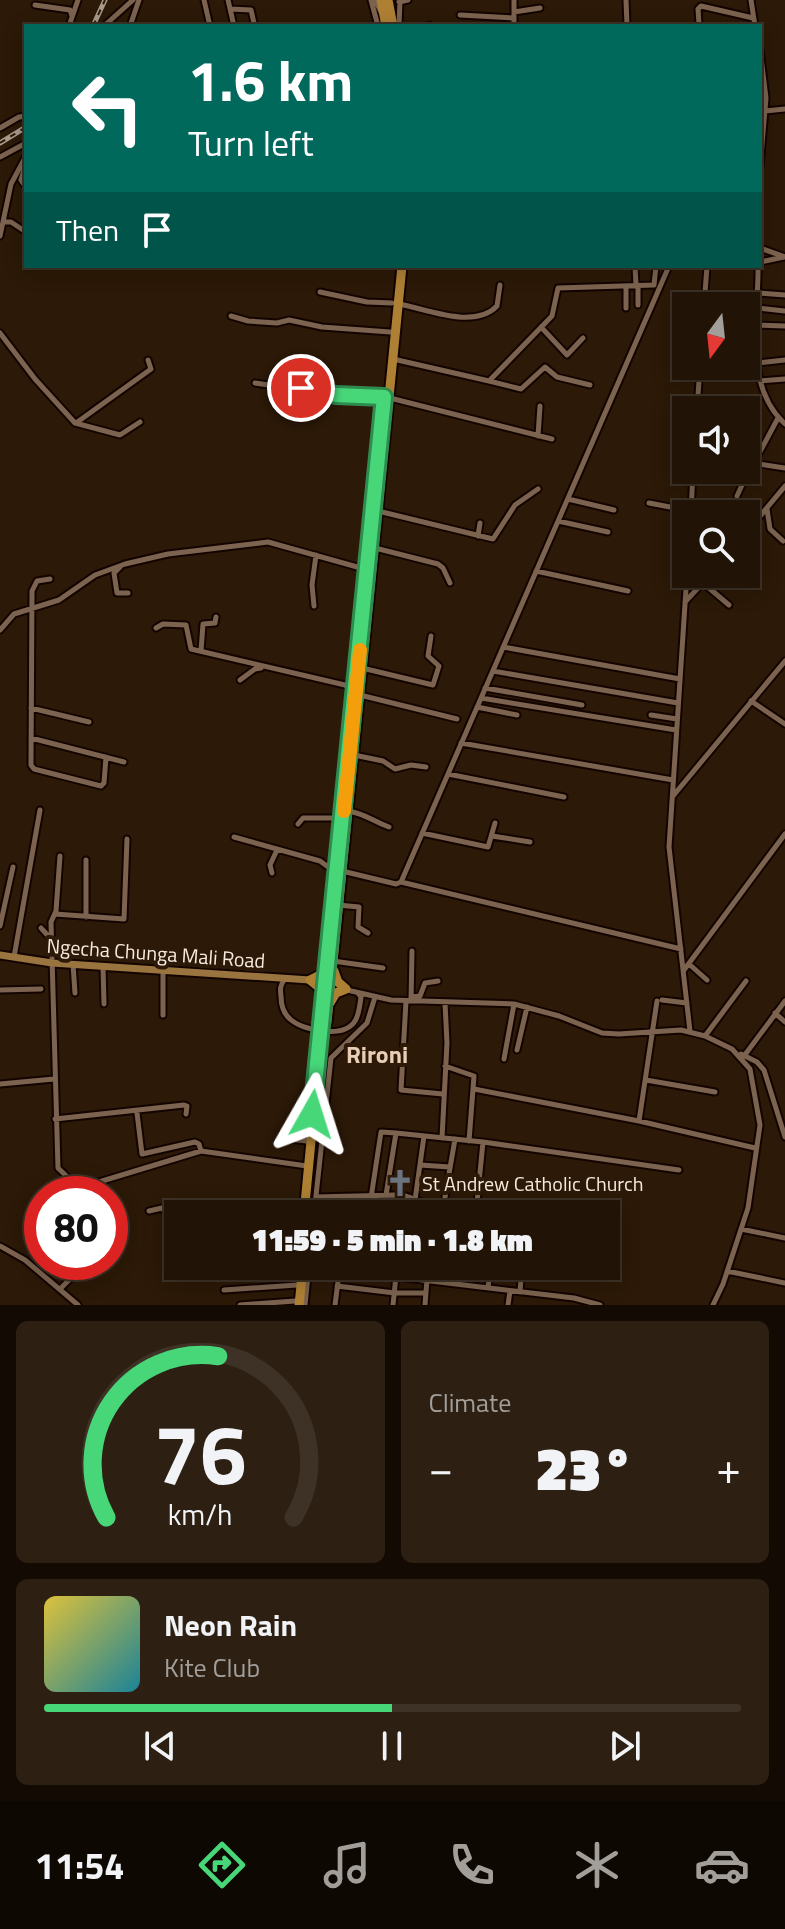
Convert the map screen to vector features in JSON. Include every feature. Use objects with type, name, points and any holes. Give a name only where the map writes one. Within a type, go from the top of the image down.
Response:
[{"type":"highway","points":[[381,0],[383,23]]},
{"type":"highway","points":[[396,1],[396,24]]},
{"type":"highway","points":[[325,1016],[333,995],[346,989],[336,979],[332,960],[355,691],[386,397],[393,359],[399,268]]},
{"type":"highway","points":[[345,814],[353,755],[355,691],[362,668],[374,548],[390,332],[395,304]]},
{"type":"highway","points":[[307,1200],[339,875]]},
{"type":"highway","points":[[310,980],[324,973],[332,960]]},
{"type":"highway","points":[[310,980],[321,989],[325,1016]]},
{"type":"highway","points":[[306,1200],[306,1166],[323,1037]]},
{"type":"highway","points":[[298,1280],[299,1304]]},
{"type":"highway","points":[[299,1304],[300,1280]]},
{"type":"main road","name":"Ngecha Chunga Mali Road","points":[[0,955],[52,963],[310,980]]},
{"type":"street","points":[[70,24],[78,0]]},
{"type":"street","points":[[106,24],[133,0]]},
{"type":"street","points":[[131,24],[139,0]]},
{"type":"street","points":[[204,0],[210,24]]},
{"type":"street","points":[[228,0],[234,24]]},
{"type":"street","points":[[373,0],[383,23]]},
{"type":"street","points":[[373,0],[383,23]]},
{"type":"street","points":[[396,1],[408,0]]},
{"type":"street","points":[[514,0],[514,24]]},
{"type":"street","points":[[626,0],[627,24]]},
{"type":"street","points":[[751,0],[754,24]]},
{"type":"street","points":[[35,5],[70,10],[72,16]]},
{"type":"street","points":[[699,24],[698,10],[701,6],[753,18]]},
{"type":"street","points":[[460,15],[514,15],[540,8]]},
{"type":"street","points":[[230,9],[251,10],[254,23]]},
{"type":"street","points":[[762,77],[765,111],[762,145]]},
{"type":"street","points":[[765,111],[785,109]]},
{"type":"street","points":[[0,128],[24,116]]},
{"type":"street","points":[[0,157],[24,144]]},
{"type":"street","points":[[0,236],[12,180],[24,159]]},
{"type":"street","points":[[4,222],[11,222],[24,231]]},
{"type":"street","points":[[762,249],[785,257],[762,263]]},
{"type":"street","points":[[635,268],[638,305]]},
{"type":"street","points":[[489,381],[553,314],[558,288],[655,284],[656,268]]},
{"type":"street","points":[[401,882],[668,268]]},
{"type":"street","points":[[705,292],[707,268]]},
{"type":"street","points":[[759,268],[759,292]]},
{"type":"street","points":[[320,292],[458,318],[483,316],[497,306],[500,285]]},
{"type":"street","points":[[626,286],[626,308]]},
{"type":"street","points":[[760,293],[785,295]]},
{"type":"street","points":[[760,308],[785,311]]},
{"type":"street","points":[[231,316],[247,321],[277,323],[289,320],[322,327],[390,332]]},
{"type":"street","points":[[760,325],[785,326]]},
{"type":"street","points":[[541,327],[567,355],[583,338]]},
{"type":"street","points":[[0,333],[35,379],[75,423],[120,435],[140,422]]},
{"type":"street","points":[[393,359],[521,389],[545,367],[557,377],[590,385]]},
{"type":"street","points":[[75,423],[151,369],[148,360]]},
{"type":"street","points":[[760,363],[785,360]]},
{"type":"street","points":[[785,379],[760,381],[766,398],[785,424]]},
{"type":"street","points":[[255,383],[336,395],[386,397],[552,439]]},
{"type":"street","points":[[538,436],[540,406]]},
{"type":"street","points":[[760,447],[778,418]]},
{"type":"street","points":[[760,464],[785,468]]},
{"type":"street","points":[[737,496],[742,484]]},
{"type":"street","points":[[760,516],[785,486]]},
{"type":"street","points":[[377,511],[494,538],[515,505],[538,489]]},
{"type":"street","points":[[568,499],[614,510]]},
{"type":"street","points":[[649,503],[672,508]]},
{"type":"street","points":[[767,508],[770,529],[783,541]]},
{"type":"street","points":[[558,521],[608,532]]},
{"type":"street","points":[[478,536],[480,523]]},
{"type":"street","points":[[0,630],[14,614],[59,600],[88,579],[122,565],[168,554],[271,543],[368,570]]},
{"type":"street","points":[[374,548],[438,564],[450,583]]},
{"type":"street","points":[[314,606],[312,585],[316,555]]},
{"type":"street","points":[[122,565],[114,573],[117,593],[128,593]]},
{"type":"street","points":[[536,571],[628,591]]},
{"type":"street","points":[[50,579],[44,578],[35,583],[32,591],[31,765],[34,769],[101,786],[104,783],[106,757]]},
{"type":"street","points":[[686,588],[669,855],[690,1031]]},
{"type":"street","points":[[685,602],[698,588]]},
{"type":"street","points":[[709,588],[729,605]]},
{"type":"street","points":[[201,651],[203,624],[215,623],[216,617]]},
{"type":"street","points":[[156,628],[163,624],[187,626],[189,647],[342,684],[355,691]]},
{"type":"street","points":[[362,668],[433,685],[439,666],[428,655],[431,636]]},
{"type":"street","points":[[503,647],[680,679]]},
{"type":"street","points":[[672,797],[785,661]]},
{"type":"street","points":[[240,680],[259,667],[457,719]]},
{"type":"street","points":[[493,671],[678,703]]},
{"type":"street","points":[[485,688],[582,705]]},
{"type":"street","points":[[481,698],[676,730]]},
{"type":"street","points":[[751,701],[785,724]]},
{"type":"street","points":[[477,707],[517,715]]},
{"type":"street","points":[[31,708],[89,722]]},
{"type":"street","points":[[651,715],[677,719]]},
{"type":"street","points":[[31,738],[124,762]]},
{"type":"street","points":[[461,743],[673,780]]},
{"type":"street","points":[[353,755],[383,761],[395,769],[411,765],[426,767]]},
{"type":"street","points":[[448,774],[564,797]]},
{"type":"street","points":[[14,957],[40,810]]},
{"type":"street","points":[[298,824],[303,818],[345,814],[372,816],[376,822],[389,827]]},
{"type":"street","points":[[422,833],[488,847],[495,823]]},
{"type":"street","points":[[684,971],[785,834]]},
{"type":"street","points":[[492,836],[530,842]]},
{"type":"street","points":[[234,837],[322,862],[339,875],[396,884],[401,882],[681,949]]},
{"type":"street","points":[[54,914],[124,919],[127,839]]},
{"type":"street","points":[[272,873],[270,865],[278,850]]},
{"type":"street","points":[[60,856],[51,919],[57,1166],[77,1188],[201,1151],[306,1166],[317,1053]]},
{"type":"street","points":[[86,860],[86,917]]},
{"type":"street","points":[[0,926],[13,867]]},
{"type":"street","points":[[338,905],[359,907],[358,927],[368,933]]},
{"type":"street","points":[[41,928],[52,940]]},
{"type":"street","points":[[412,951],[401,1090],[443,1094]]},
{"type":"street","points":[[332,960],[383,968]]},
{"type":"street","points":[[73,964],[75,993]]},
{"type":"street","points":[[689,964],[707,980]]},
{"type":"street","points":[[103,966],[104,1004]]},
{"type":"street","points":[[163,970],[163,1015]]},
{"type":"street","points":[[286,978],[280,988],[283,1009],[295,1023],[309,1028],[340,1031],[350,1026],[358,1012],[361,997],[358,993]]},
{"type":"street","points":[[410,1000],[420,996],[425,983],[438,981]]},
{"type":"street","points":[[705,1036],[746,981]]},
{"type":"street","points":[[0,990],[41,989]]},
{"type":"street","points":[[346,989],[375,997],[445,1003],[514,1004],[559,1016],[602,1033],[671,1029],[705,1036],[757,1062],[764,1070],[785,1137]]},
{"type":"street","points":[[316,1200],[331,1058],[367,1023],[375,997]]},
{"type":"street","points":[[639,1121],[660,1001],[687,1003]]},
{"type":"street","points":[[744,1056],[785,1001]]},
{"type":"street","points":[[442,1138],[447,1043],[445,1003]]},
{"type":"street","points":[[504,1059],[514,1004]]},
{"type":"street","points":[[517,1050],[527,1007]]},
{"type":"street","points":[[775,1013],[785,1022]]},
{"type":"street","points":[[713,1305],[748,1208],[760,1125],[750,1069],[735,1052]]},
{"type":"street","points":[[445,1066],[473,1074],[469,1141]]},
{"type":"street","points":[[0,1084],[54,1079]]},
{"type":"street","points":[[646,1080],[715,1092]]},
{"type":"street","points":[[474,1089],[639,1121],[755,1148]]},
{"type":"street","points":[[55,1119],[184,1105],[187,1107],[186,1114]]},
{"type":"street","points":[[137,1113],[142,1154],[195,1142],[201,1151]]},
{"type":"street","points":[[372,1198],[381,1132],[483,1142],[679,1170]]},
{"type":"street","points":[[386,1195],[396,1133]]},
{"type":"street","points":[[316,1197],[372,1198],[386,1195],[406,1196],[415,1200],[424,1136]]},
{"type":"street","points":[[278,1143],[280,1138],[307,1141]]},
{"type":"street","points":[[441,1200],[455,1139]]},
{"type":"street","points":[[477,1200],[483,1142]]},
{"type":"street","points":[[420,1165],[450,1167]]},
{"type":"street","points":[[406,1196],[406,1200]]},
{"type":"street","points":[[149,1211],[162,1208],[164,1210]]},
{"type":"street","points":[[741,1229],[785,1238]]},
{"type":"street","points":[[0,1246],[25,1260],[78,1305]]},
{"type":"street","points":[[727,1271],[785,1283]]},
{"type":"street","points":[[60,1289],[69,1280]]},
{"type":"street","points":[[240,1305],[299,1304],[305,1280]]},
{"type":"street","points":[[335,1305],[338,1280]]},
{"type":"street","points":[[393,1305],[397,1280]]},
{"type":"street","points":[[425,1305],[426,1280],[574,1298],[600,1305]]},
{"type":"street","points":[[457,1284],[458,1280]]},
{"type":"street","points":[[488,1287],[489,1280]]},
{"type":"street","points":[[520,1292],[521,1280]]},
{"type":"street","points":[[259,1282],[273,1287]]},
{"type":"street","points":[[224,1290],[297,1285]]},
{"type":"street","points":[[337,1286],[425,1293]]},
{"type":"street","points":[[508,1305],[510,1291]]},
{"type":"street","points":[[546,1305],[547,1296]]},
{"type":"railway","points":[[94,24],[105,0]]},
{"type":"railway","points":[[0,143],[24,128]]},
{"type":"slow traffic","points":[[344,811],[360,650]]},
{"type":"place","name":"St Andrew Catholic Church","points":[[400,1183]]},
{"type":"district","name":"Rironi","points":[[377,1054]]},
{"type":"route","points":[[301,388],[336,395],[384,397],[312,1114]]}]
